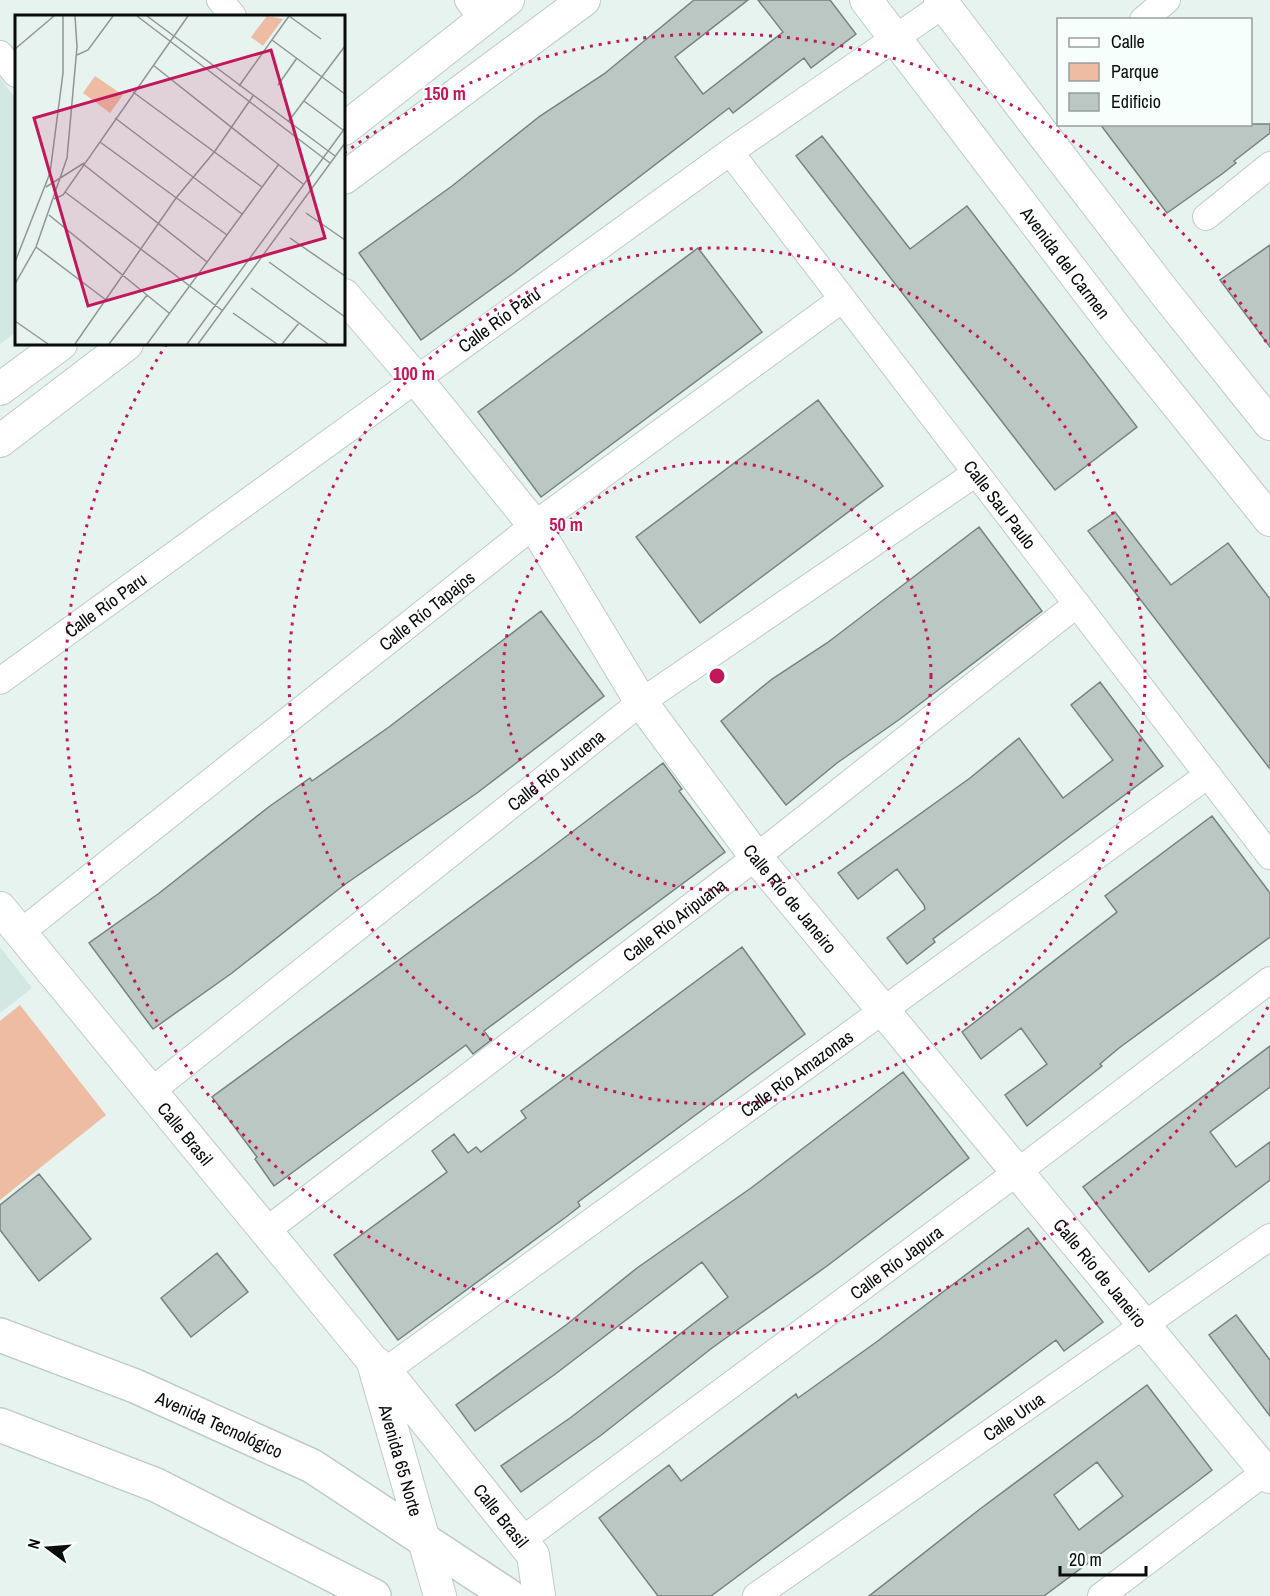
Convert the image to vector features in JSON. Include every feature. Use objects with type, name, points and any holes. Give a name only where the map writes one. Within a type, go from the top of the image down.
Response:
[{"type":"main road","name":"Avenida Tecnológico","points":[[0,1335],[135,1386],[312,1466],[426,1542]]},
{"type":"main road","points":[[0,1425],[156,1485],[374,1596]]},
{"type":"main road","points":[[426,1542],[509,1596]]},
{"type":"street","points":[[220,0],[232,15]]},
{"type":"street","points":[[345,128],[475,10],[508,0]]},
{"type":"street","points":[[345,177],[584,0]]},
{"type":"street","name":"Avenida del Carmen","points":[[866,0],[1118,331],[1270,520]]},
{"type":"street","points":[[1145,18],[1167,0]]},
{"type":"street","points":[[942,2],[1270,424]]},
{"type":"street","name":"Calle Río Paru","points":[[0,681],[730,152],[812,97],[942,2]]},
{"type":"street","points":[[0,54],[15,73]]},
{"type":"street","name":"Calle Sau Paulo","points":[[730,152],[841,300],[1270,856]]},
{"type":"street","points":[[1206,217],[1270,165]]},
{"type":"street","name":"Calle Río de Janeiro","points":[[345,296],[534,525],[641,702],[756,857],[884,1008],[1016,1173],[1268,1475]]},
{"type":"street","name":"Calle Río Tapajos","points":[[20,933],[534,525],[841,300]]},
{"type":"street","points":[[0,389],[60,345]]},
{"type":"street","points":[[0,441],[126,345]]},
{"type":"street","name":"Calle Río Juruena","points":[[150,1092],[641,702],[976,473]]},
{"type":"street","name":"Calle Río Aripuana","points":[[267,1230],[756,857],[1077,604]]},
{"type":"street","name":"Calle Río Amazonas","points":[[378,1368],[1208,775]]},
{"type":"street","name":"Calle Brasil","points":[[0,908],[534,1555],[538,1596]]},
{"type":"street","name":"Calle Río Japura","points":[[522,1540],[1016,1173],[1270,980]]},
{"type":"street","name":"Calle Urua","points":[[756,1596],[1270,1237]]},
{"type":"street","name":"Avenida 65 Norte","points":[[378,1368],[440,1596]]},
{"type":"street","points":[[1101,1596],[1268,1475]]},
{"type":"shaded area","points":[[0,78],[15,98],[15,333],[0,344]]},
{"type":"shaded area","points":[[0,947],[32,988],[0,1013]]},
{"type":"green space","points":[[20,1005],[106,1115],[0,1200],[0,1021]]},
{"type":"building","points":[[694,0],[748,0],[675,57],[703,94],[783,32],[758,0],[830,0],[856,34],[811,68],[804,58],[733,113],[729,108],[514,273],[421,340],[359,253],[452,186],[540,116],[604,74]]},
{"type":"building","points":[[1270,124],[1270,133],[1234,161],[1236,163],[1167,213],[1102,126]]},
{"type":"building","points":[[822,136],[910,249],[967,206],[1137,427],[1055,490],[796,156]]},
{"type":"building","points":[[1270,245],[1270,347],[1220,280]]},
{"type":"building","points":[[698,248],[762,332],[541,497],[478,412]]},
{"type":"building","points":[[818,400],[883,486],[700,623],[636,537]]},
{"type":"building","points":[[1115,512],[1171,585],[1228,543],[1270,599],[1270,769],[1088,531]]},
{"type":"building","points":[[979,527],[1042,611],[900,719],[837,763],[786,805],[721,721],[772,679],[827,643]]},
{"type":"building","points":[[541,611],[604,696],[477,793],[344,885],[232,973],[153,1029],[89,943],[158,894],[270,806],[310,778],[312,781],[389,727]]},
{"type":"building","points":[[1100,682],[1163,766],[933,939],[935,942],[907,964],[887,938],[925,909],[897,869],[858,899],[838,873],[970,778],[1019,738],[1063,798],[1113,760],[1071,705]]},
{"type":"building","points":[[663,763],[682,789],[679,791],[725,852],[484,1031],[491,1040],[473,1054],[466,1045],[274,1186],[255,1159],[257,1157],[212,1097]]},
{"type":"building","points":[[1212,816],[1270,893],[1270,937],[1119,1048],[1100,1064],[1102,1066],[1027,1126],[1005,1095],[1047,1064],[1021,1028],[981,1059],[962,1032],[1117,912],[1105,896]]},
{"type":"building","points":[[742,947],[805,1034],[578,1202],[580,1206],[566,1217],[398,1340],[334,1255],[447,1172],[432,1151],[454,1134],[468,1153],[476,1147],[481,1152],[526,1118],[521,1111]]},
{"type":"building","points":[[1270,1046],[1270,1087],[1210,1132],[1236,1167],[1270,1142],[1270,1180],[1149,1272],[1083,1187]]},
{"type":"building","points":[[903,1072],[969,1158],[827,1266],[712,1348],[600,1436],[521,1492],[501,1466],[570,1418],[728,1297],[702,1262],[554,1375],[475,1431],[456,1405],[566,1325],[637,1268],[751,1188]]},
{"type":"building","points":[[39,1174],[91,1239],[39,1281],[0,1230],[0,1205]]},
{"type":"building","points":[[1028,1228],[1103,1322],[1064,1351],[1056,1340],[711,1596],[658,1596],[599,1518],[669,1465],[681,1481],[796,1394],[798,1398],[875,1343]]},
{"type":"building","points":[[217,1253],[248,1292],[191,1337],[161,1298]]},
{"type":"building","points":[[1236,1315],[1270,1360],[1270,1416],[1209,1335]]},
{"type":"building","points":[[1147,1385],[1212,1470],[1044,1596],[869,1596],[980,1509]],"holes":[[[1097,1462],[1123,1496],[1079,1530],[1054,1495]]]}]
